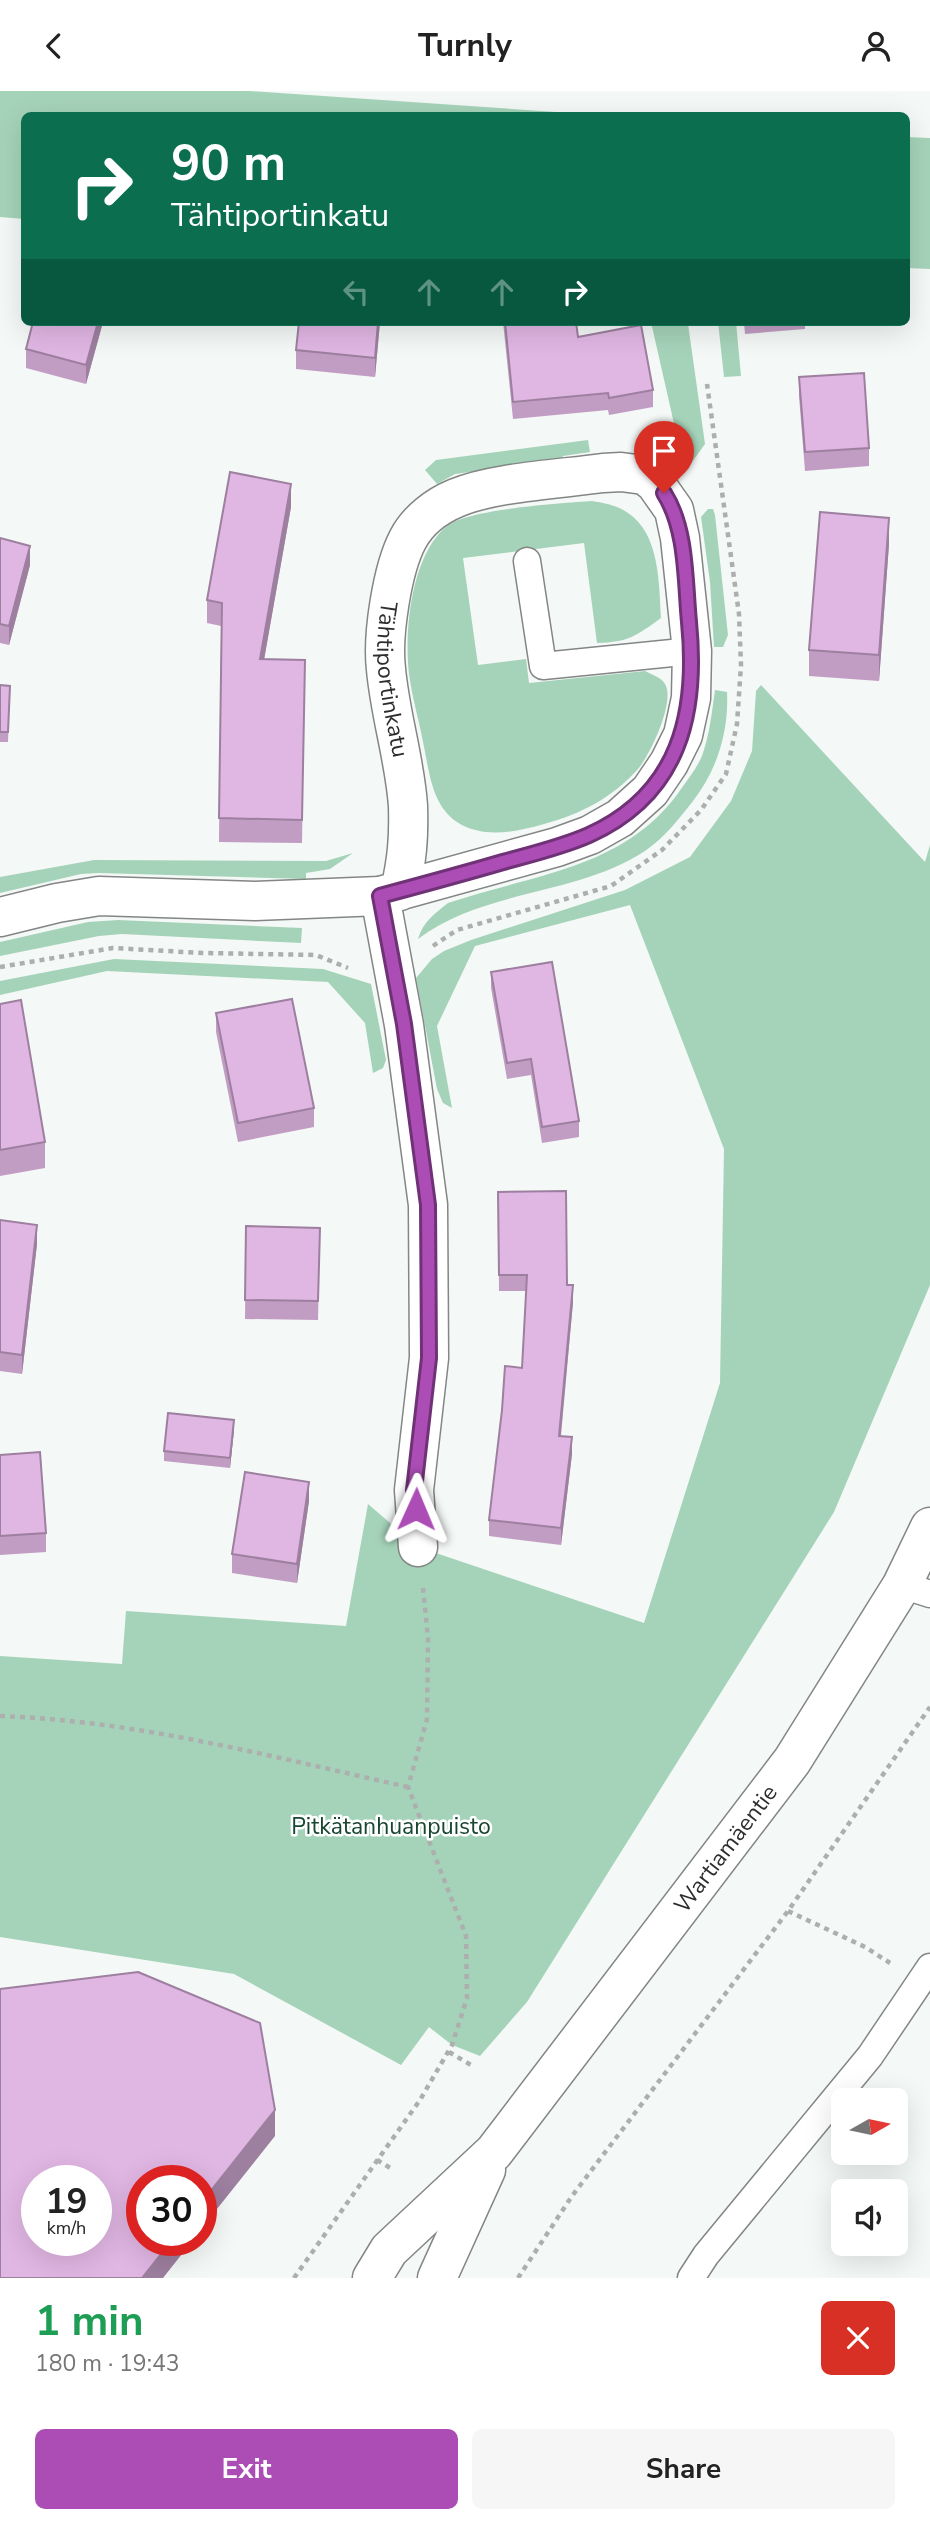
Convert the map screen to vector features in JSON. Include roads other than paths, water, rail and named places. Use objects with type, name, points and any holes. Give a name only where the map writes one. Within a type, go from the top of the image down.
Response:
[{"type":"street","name":"Tähtiportinkatu","points":[[0,917],[99,896],[255,901],[390,894],[557,847],[590,835],[620,818],[637,805],[669,763],[683,735],[691,698],[692,651],[680,538],[674,510],[655,483],[644,475],[603,473],[487,489],[457,498],[429,513],[408,537],[397,568],[388,619],[385,667],[408,803],[409,849],[390,894]]},
{"type":"street","points":[[390,894],[393,964],[404,1024],[428,1205],[429,1358],[414,1490],[418,1547]]},
{"type":"street","name":"Wartiamäentie","points":[[372,2278],[389,2250],[494,2152],[792,1761],[916,1589],[929,1532]]},
{"type":"street","name":"Wartiamäentie","points":[[437,2278],[494,2152]]},
{"type":"lane","points":[[527,561],[542,666],[692,651]]},
{"type":"lane","points":[[691,2278],[706,2255],[870,2056],[924,1974]]},
{"type":"park label","name":"Pitkätanhuanpuisto","points":[[391,1826]]}]
